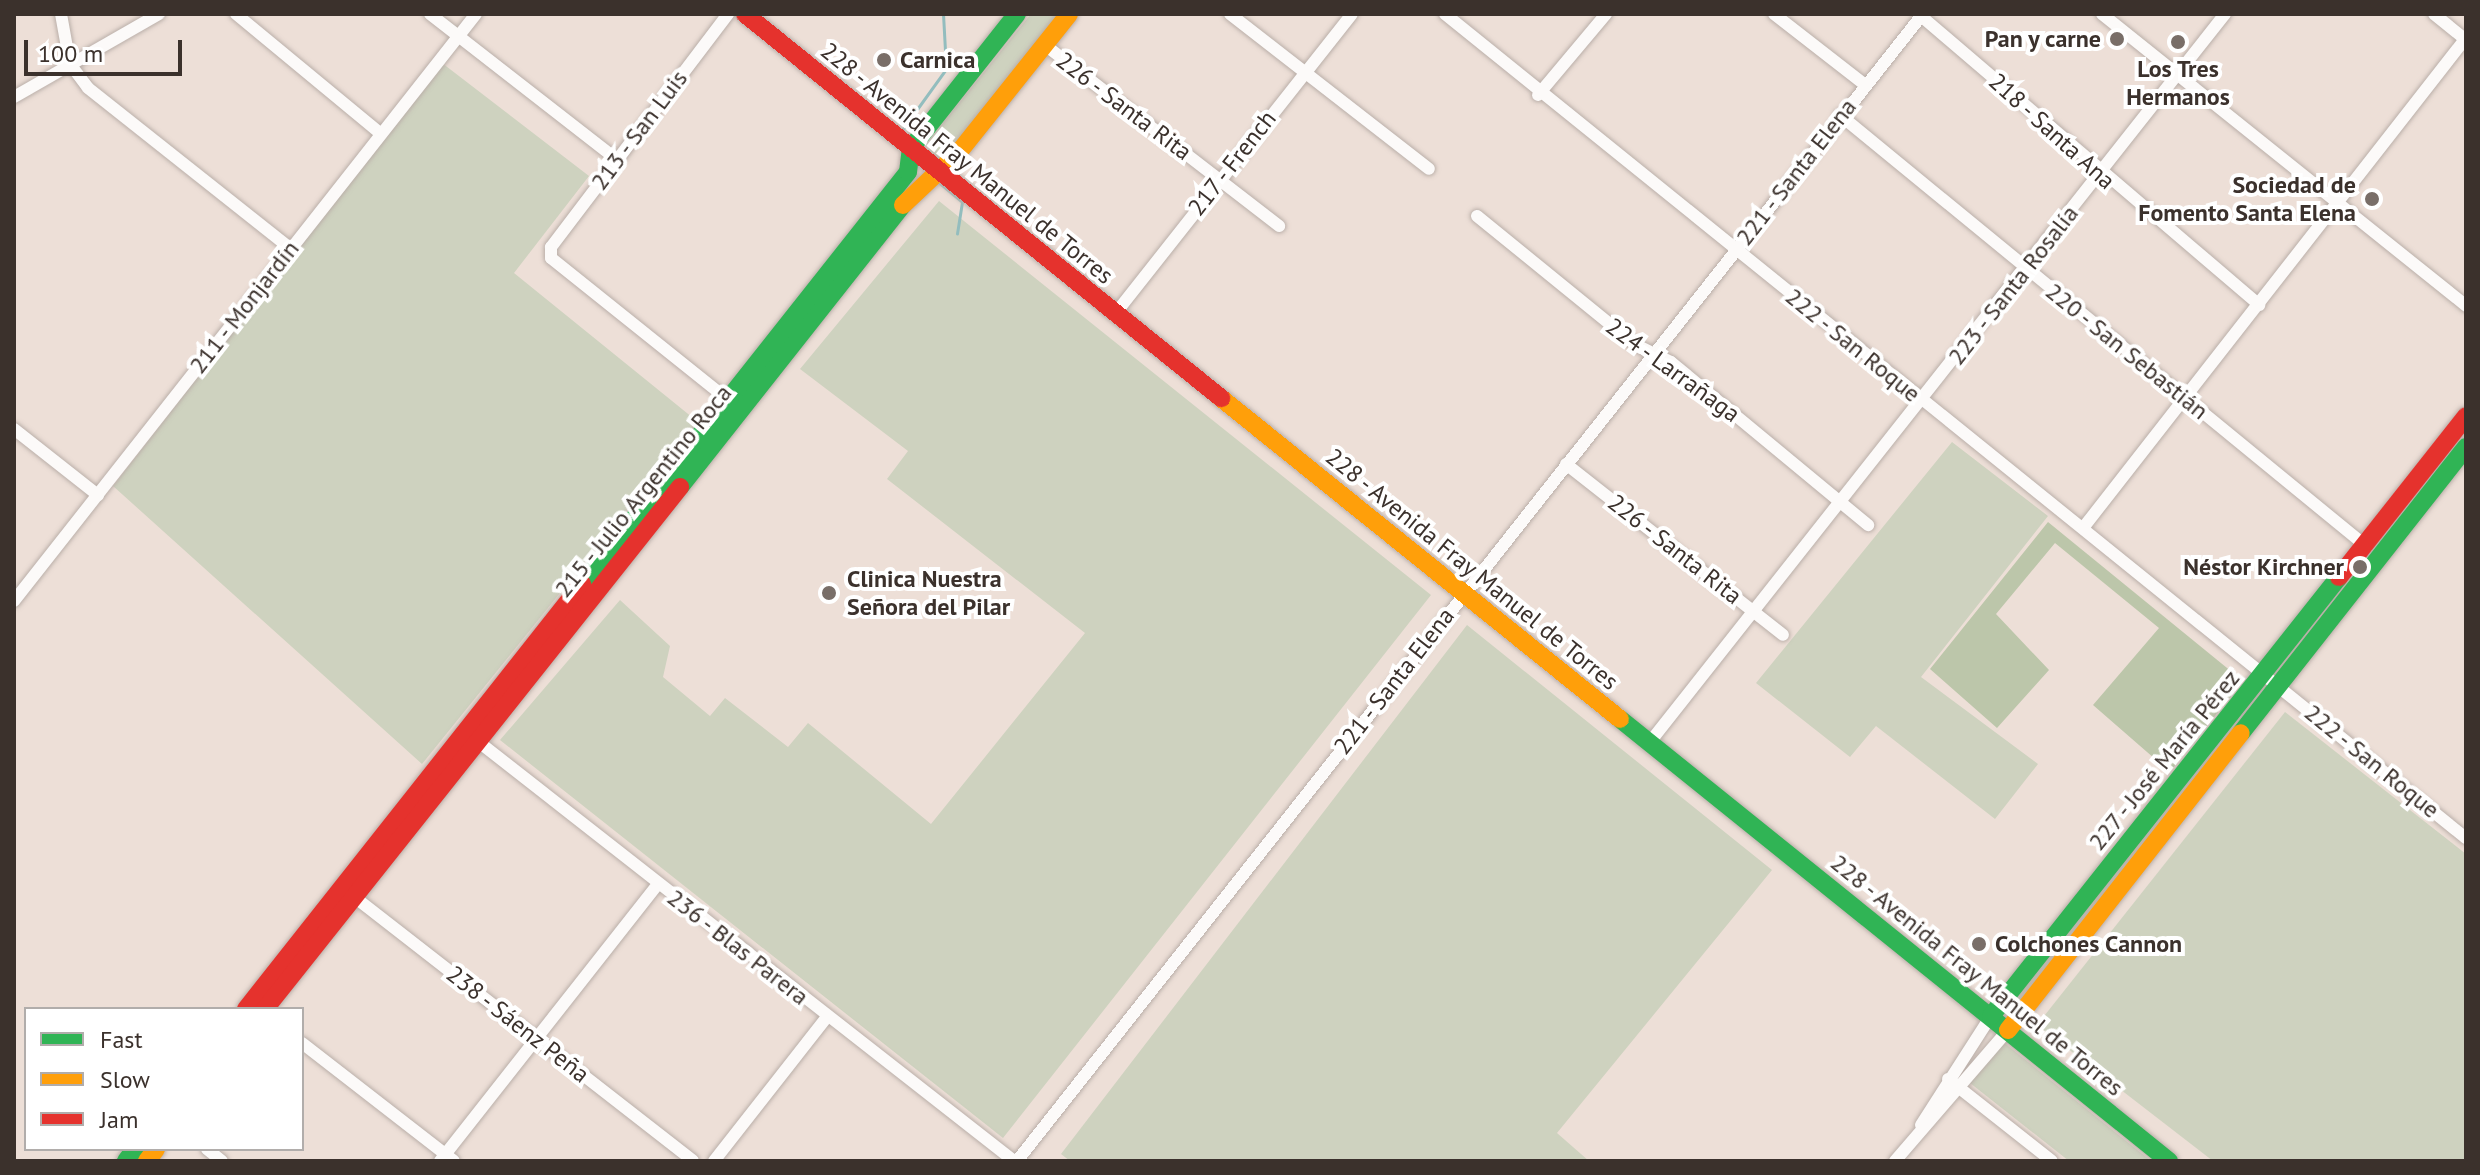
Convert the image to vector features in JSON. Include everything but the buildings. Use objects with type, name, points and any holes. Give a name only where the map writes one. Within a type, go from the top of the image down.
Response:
[{"type":"street","points":[[61,14],[70,64],[88,88],[290,248]]},
{"type":"street","points":[[14,97],[159,14]]},
{"type":"street","points":[[236,14],[380,133]]},
{"type":"street","points":[[430,14],[616,159]]},
{"type":"street","name":"211 - Monjardín","points":[[14,601],[476,14]]},
{"type":"street","name":"213 - San Luis","points":[[728,14],[551,247],[558,267],[734,404]]},
{"type":"street","name":"228 - Avenida Fray Manuel de Torres","points":[[745,14],[2169,1161]]},
{"type":"street","name":"215 - Julio Argentino Roca","points":[[734,404],[908,172],[911,148],[1017,14]]},
{"type":"street","name":"215 - Julio Argentino Roca","points":[[255,1007],[734,404],[921,183],[938,171],[1069,14]]},
{"type":"street","points":[[1230,14],[1429,169]]},
{"type":"street","name":"217 - French","points":[[1115,314],[1352,14]]},
{"type":"street","name":"222 - San Roque","points":[[1445,14],[1538,95],[2464,833]]},
{"type":"street","points":[[1538,95],[1606,14]]},
{"type":"street","points":[[1774,14],[1864,84]]},
{"type":"street","points":[[2102,14],[2466,306]]},
{"type":"street","name":"223 - Santa Rosalía","points":[[1650,742],[1840,500],[2027,270],[2225,14]]},
{"type":"street","points":[[2083,528],[2466,39],[2434,14]]},
{"type":"street","name":"221 - Santa Elena","points":[[1015,1161],[1864,84],[1922,15]]},
{"type":"street","name":"218 - Santa Ana","points":[[1922,15],[2259,305]]},
{"type":"street","name":"226 - Santa Rita","points":[[1045,45],[1279,226]]},
{"type":"street","name":"220 - San Sebastián","points":[[1840,115],[2371,551]]},
{"type":"street","name":"224 - Larrañaga","points":[[1477,216],[1868,525]]},
{"type":"street","name":"227 - José María Pérez","points":[[1895,1161],[1962,1090],[2279,685],[2466,416]]},
{"type":"street","points":[[14,429],[98,495]]},
{"type":"street","name":"227 - José María Pérez","points":[[1911,1142],[1948,1079],[1991,1016],[2264,673],[2466,447]]},
{"type":"street","name":"226 - Santa Rita","points":[[1566,464],[1783,635]]},
{"type":"street","name":"236 - Blas Parera","points":[[470,735],[1015,1161]]},
{"type":"street","points":[[304,1045],[446,1159],[658,884]]},
{"type":"street","name":"238 - Sáenz Peña","points":[[347,892],[693,1161]]},
{"type":"street","points":[[714,1161],[827,1017]]},
{"type":"street","points":[[1948,1079],[2052,1161]]},
{"type":"green space","points":[[1031,14],[1064,14],[952,155],[940,159],[929,152],[930,139]]},
{"type":"green space","points":[[442,63],[589,176],[514,273],[698,422],[422,764],[113,486]]},
{"type":"green space","points":[[939,201],[1431,595],[1003,1138],[500,740],[620,600],[670,646],[663,677],[710,716],[725,698],[788,747],[808,723],[931,824],[1085,633],[887,479],[908,451],[800,369]]},
{"type":"green space","points":[[1952,442],[2048,516],[1921,677],[2038,764],[1995,819],[1876,726],[1850,757],[1756,683]]},
{"type":"green space","points":[[2048,522],[2243,681],[2170,772],[2093,705],[2159,628],[2055,543],[1996,614],[2049,670],[1997,728],[1930,669]]},
{"type":"green space","points":[[2364,553],[2372,560],[2283,673],[2274,666]]},
{"type":"green space","points":[[1467,625],[1772,870],[1557,1133],[1589,1161],[1070,1161],[1061,1154]]},
{"type":"green space","points":[[2263,683],[2270,688],[2013,1013],[2006,1007]]},
{"type":"green space","points":[[2285,712],[2466,854],[2466,1161],[2213,1161],[2037,1025]]},
{"type":"green space","points":[[1997,1037],[2151,1161],[2069,1161],[1965,1079]]},
{"type":"waterway","points":[[902,130],[946,69],[943,14]]},
{"type":"waterway","points":[[935,179],[962,202],[957,234]]},
{"type":"traffic: fast","points":[[582,584],[908,172],[911,148],[1017,14]]},
{"type":"traffic: fast","points":[[680,487],[903,205]]},
{"type":"traffic: fast","points":[[2241,733],[2466,447]]},
{"type":"traffic: fast","points":[[1991,1016],[2339,577]]},
{"type":"traffic: fast","points":[[1620,719],[2169,1161]]},
{"type":"traffic: fast","points":[[126,1161],[134,1151]]},
{"type":"traffic: slow","points":[[903,205],[959,152],[1069,14]]},
{"type":"traffic: slow","points":[[1221,398],[1620,719]]},
{"type":"traffic: slow","points":[[2008,1030],[2241,733]]},
{"type":"traffic: slow","points":[[147,1161],[154,1151]]},
{"type":"traffic: jam","points":[[745,14],[1221,398]]},
{"type":"traffic: jam","points":[[2339,577],[2466,416]]},
{"type":"traffic: jam","points":[[267,1007],[680,487]]},
{"type":"traffic: jam","points":[[248,1007],[582,584]]},
{"type":"place","name":"Pan y carne","points":[[2117,39]]},
{"type":"place","name":"Los Tres Hermanos","points":[[2178,42]]},
{"type":"place","name":"Carnica","points":[[884,60]]},
{"type":"place","name":"Sociedad de Fomento Santa Elena","points":[[2372,199]]},
{"type":"place","name":"Néstor Kirchner","points":[[2360,567]]},
{"type":"place","name":"Clinica Nuestra Señora del Pilar","points":[[829,593]]},
{"type":"place","name":"Colchones Cannon","points":[[1979,944]]}]
